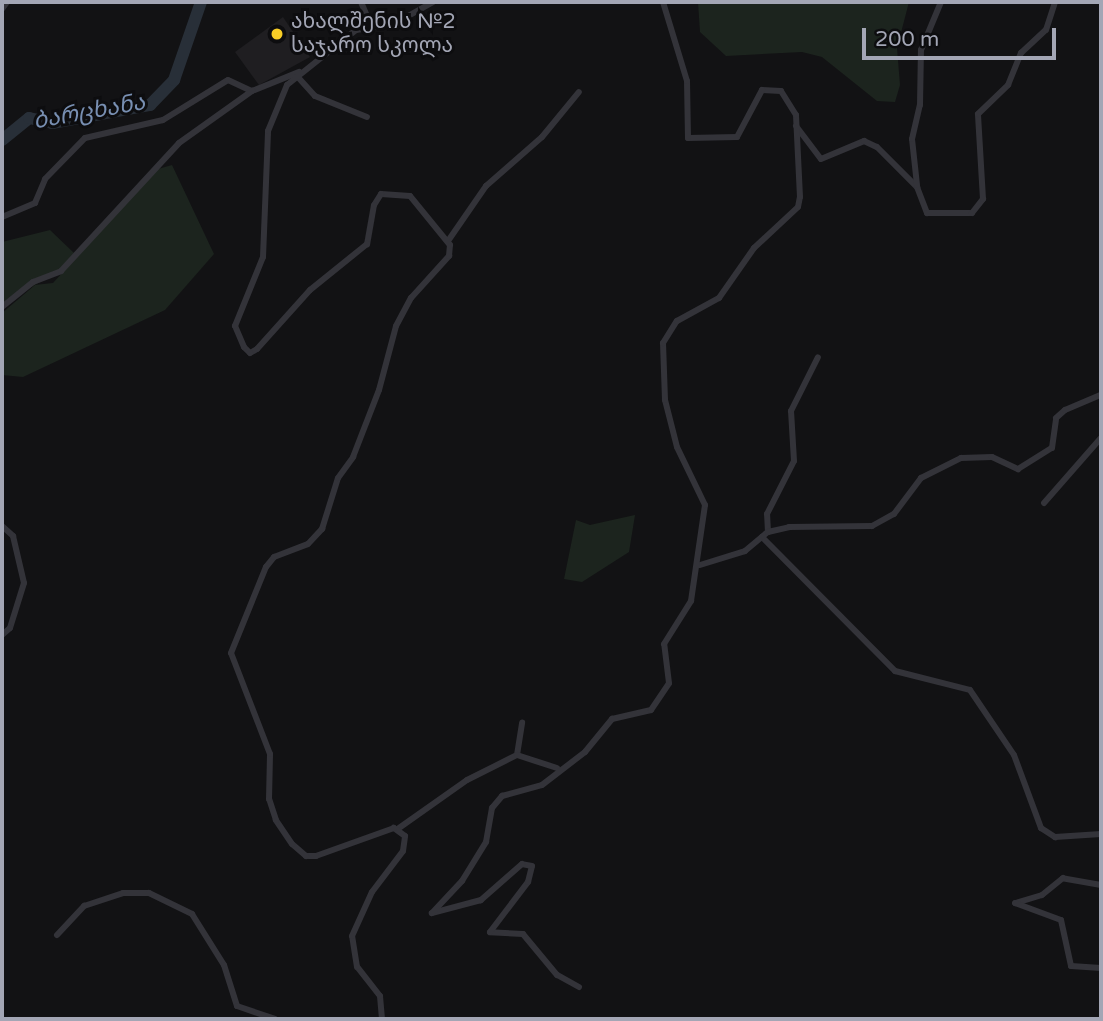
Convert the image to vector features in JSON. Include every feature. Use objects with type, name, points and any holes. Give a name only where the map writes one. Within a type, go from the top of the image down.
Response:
[{"type":"street","points":[[2,9],[7,2]]},
{"type":"street","points":[[360,2],[371,25]]},
{"type":"street","points":[[2,307],[33,282],[61,271],[179,143],[252,91],[297,74],[371,25],[394,24],[433,2]]},
{"type":"street","points":[[663,2],[687,81],[688,138],[737,137],[768,87],[786,97],[796,124],[821,159],[864,141],[917,187]]},
{"type":"street","points":[[941,2],[921,50],[920,105],[912,139],[917,187],[923,207],[935,217],[976,208],[983,199],[978,114],[1008,85],[1021,53],[1046,30],[1055,2]]},
{"type":"street","points":[[297,74],[315,96],[367,117]]},
{"type":"street","points":[[297,74],[280,96],[268,131],[263,257],[235,326],[244,347],[250,353],[257,349],[310,290],[363,249],[382,194],[410,196],[448,241],[449,256],[417,291],[396,326],[379,390],[354,457],[338,478],[322,529],[308,544],[274,557],[266,568],[231,653],[270,754],[269,799],[276,820],[292,844],[306,856],[317,856],[399,828],[467,780],[517,755],[557,768]]},
{"type":"street","points":[[2,217],[35,203],[45,179],[85,138],[163,120],[228,80],[252,91]]},
{"type":"street","points":[[448,241],[486,186],[542,137],[579,92]]},
{"type":"street","points":[[579,987],[557,975],[523,934],[490,932],[528,883],[534,872],[528,864],[488,897],[432,914],[462,881],[486,842],[492,808],[509,792],[537,788],[557,768],[585,752],[612,719],[657,704],[669,682],[664,644],[685,616],[700,565],[703,492],[677,447],[666,400],[663,343],[677,321],[719,298],[754,248],[798,206],[796,124]]},
{"type":"street","points":[[765,534],[768,514],[794,461],[791,411],[818,357]]},
{"type":"street","points":[[700,565],[745,551],[765,534],[842,523],[872,526],[894,514],[921,478],[975,454],[1018,469],[1052,448],[1056,418],[1065,410],[1101,395]]},
{"type":"street","points":[[1044,503],[1088,446],[1101,438]]},
{"type":"street","points":[[2,526],[13,536],[24,583],[10,628],[2,635]]},
{"type":"street","points":[[765,534],[895,671],[970,690],[1014,755],[1041,828],[1055,837],[1101,834]]},
{"type":"street","points":[[517,755],[522,722]]},
{"type":"street","points":[[382,1019],[380,996],[357,967],[352,936],[372,892],[403,851],[406,841],[399,828]]},
{"type":"street","points":[[1101,886],[1063,878],[1042,895],[1015,903],[1061,920],[1071,966],[1101,968]]},
{"type":"street","points":[[57,935],[84,906],[123,893],[149,893],[192,915],[224,965],[237,1006],[275,1019]]},
{"type":"shaded area","points":[[698,2],[909,2],[897,48],[900,85],[895,102],[877,101],[822,57],[802,52],[726,56],[700,32]]},
{"type":"shaded area","name":"ახალშენის №2 საჯარო სკოლა","points":[[283,17],[310,57],[259,85],[235,52]]},
{"type":"shaded area","points":[[172,165],[214,254],[165,310],[23,377],[2,375],[2,313],[35,285],[53,283],[158,169]]},
{"type":"shaded area","points":[[50,230],[74,253],[57,272],[2,304],[2,242]]},
{"type":"shaded area","points":[[635,515],[629,552],[582,582],[564,579],[576,520],[590,525]]},
{"type":"waterway","name":"ბარცხანა","points":[[2,140],[29,118],[52,123],[150,105],[174,80],[201,2]]},
{"type":"place","name":"ახალშენის №2 საჯარო სკოლა","points":[[277,34]]}]
